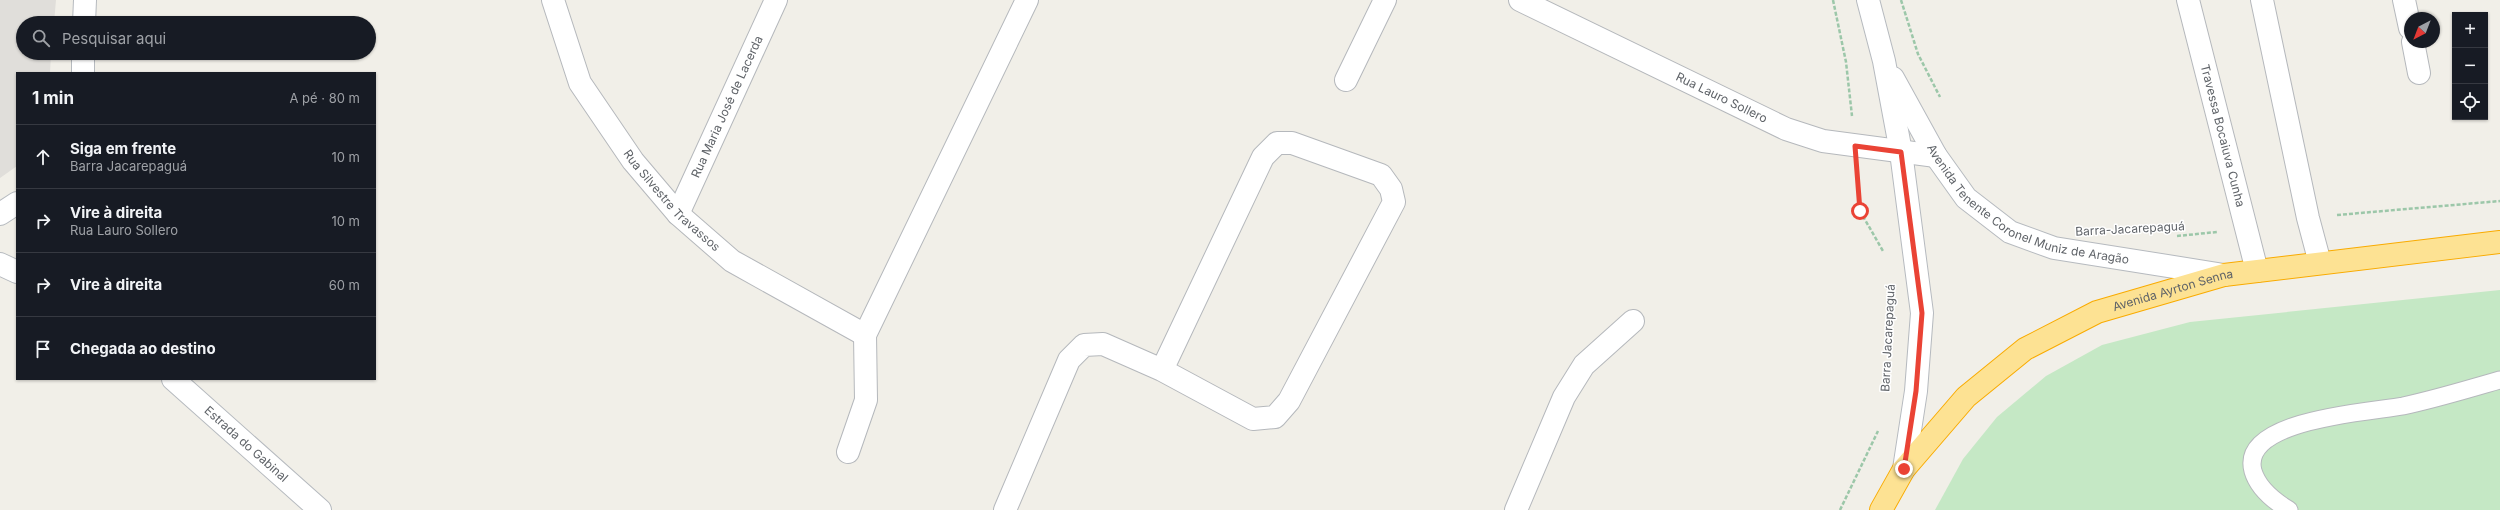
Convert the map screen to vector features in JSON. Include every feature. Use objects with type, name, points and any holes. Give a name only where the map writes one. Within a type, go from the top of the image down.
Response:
[{"type":"highway","name":"Avenida Ayrton Senna","points":[[1904,469],[1966,397],[2025,349],[2097,312],[2224,275],[2500,242]]},
{"type":"highway","name":"Avenida Tenente Coronel Muniz de Aragão","points":[[1881,510],[1904,469]]},
{"type":"street","points":[[84,16],[85,0]]},
{"type":"street","name":"Rua Silvestre Travassos","points":[[553,0],[580,83],[633,161],[678,214],[732,262],[865,335]]},
{"type":"street","name":"Rua Maria José de Lacerda","points":[[678,214],[776,0]]},
{"type":"street","points":[[848,452],[866,400],[865,335],[1027,0]]},
{"type":"street","points":[[1346,80],[1385,0]]},
{"type":"street","name":"Rua Lauro Sollero","points":[[1520,0],[1786,129],[1823,141],[1936,156]]},
{"type":"street","name":"Avenida Tenente Coronel Muniz de Aragão","points":[[1868,0],[1884,62],[1901,152],[1922,313],[1916,391],[1904,469]]},
{"type":"street","name":"Travessa Bocaiuva Cunha","points":[[2188,0],[2256,271]]},
{"type":"street","points":[[2262,0],[2308,218],[2320,263]]},
{"type":"street","points":[[2404,0],[2407,12]]},
{"type":"street","points":[[2414,48],[2419,73]]},
{"type":"street","points":[[83,72],[84,60]]},
{"type":"street","name":"Avenida Tenente Coronel Muniz de Aragão","points":[[1884,62],[1936,156],[1966,198],[2010,232],[2054,248],[2224,275]]},
{"type":"street","points":[[1005,510],[1069,360],[1084,345],[1103,344],[1162,370],[1253,419],[1275,418],[1289,401],[1394,202],[1391,188],[1381,175],[1292,143],[1278,143],[1263,156],[1162,370]]},
{"type":"street","points":[[0,214],[16,203]]},
{"type":"street","points":[[0,264],[16,272]]},
{"type":"street","points":[[1516,510],[1564,397],[1584,365],[1633,321]]},
{"type":"street","name":"Estrada do Gabinal","points":[[174,380],[320,510]]},
{"type":"lane","points":[[2289,510],[2275,502],[2255,478],[2251,463],[2254,451],[2280,431],[2319,418],[2403,406],[2500,380]]},
{"type":"path","points":[[1833,0],[1846,62],[1860,211],[1886,256]]},
{"type":"path","points":[[1902,0],[1918,54],[1942,101]]},
{"type":"path","points":[[2308,218],[2500,201]]},
{"type":"path","name":"Barra-Jacarepaguá","points":[[2176,236],[2245,229]]},
{"type":"path","points":[[1840,510],[1880,427]]},
{"type":"shaded area","points":[[0,0],[56,0],[55,16],[16,16],[16,60],[51,60],[50,72],[16,72],[16,167],[0,178]]},
{"type":"green space","points":[[2500,290],[2500,510],[1935,510],[1963,459],[1997,417],[2046,376],[2102,345],[2190,322]]},
{"type":"route","points":[[1860,211],[1855,146],[1901,152],[1922,313],[1916,391],[1904,469]]}]
